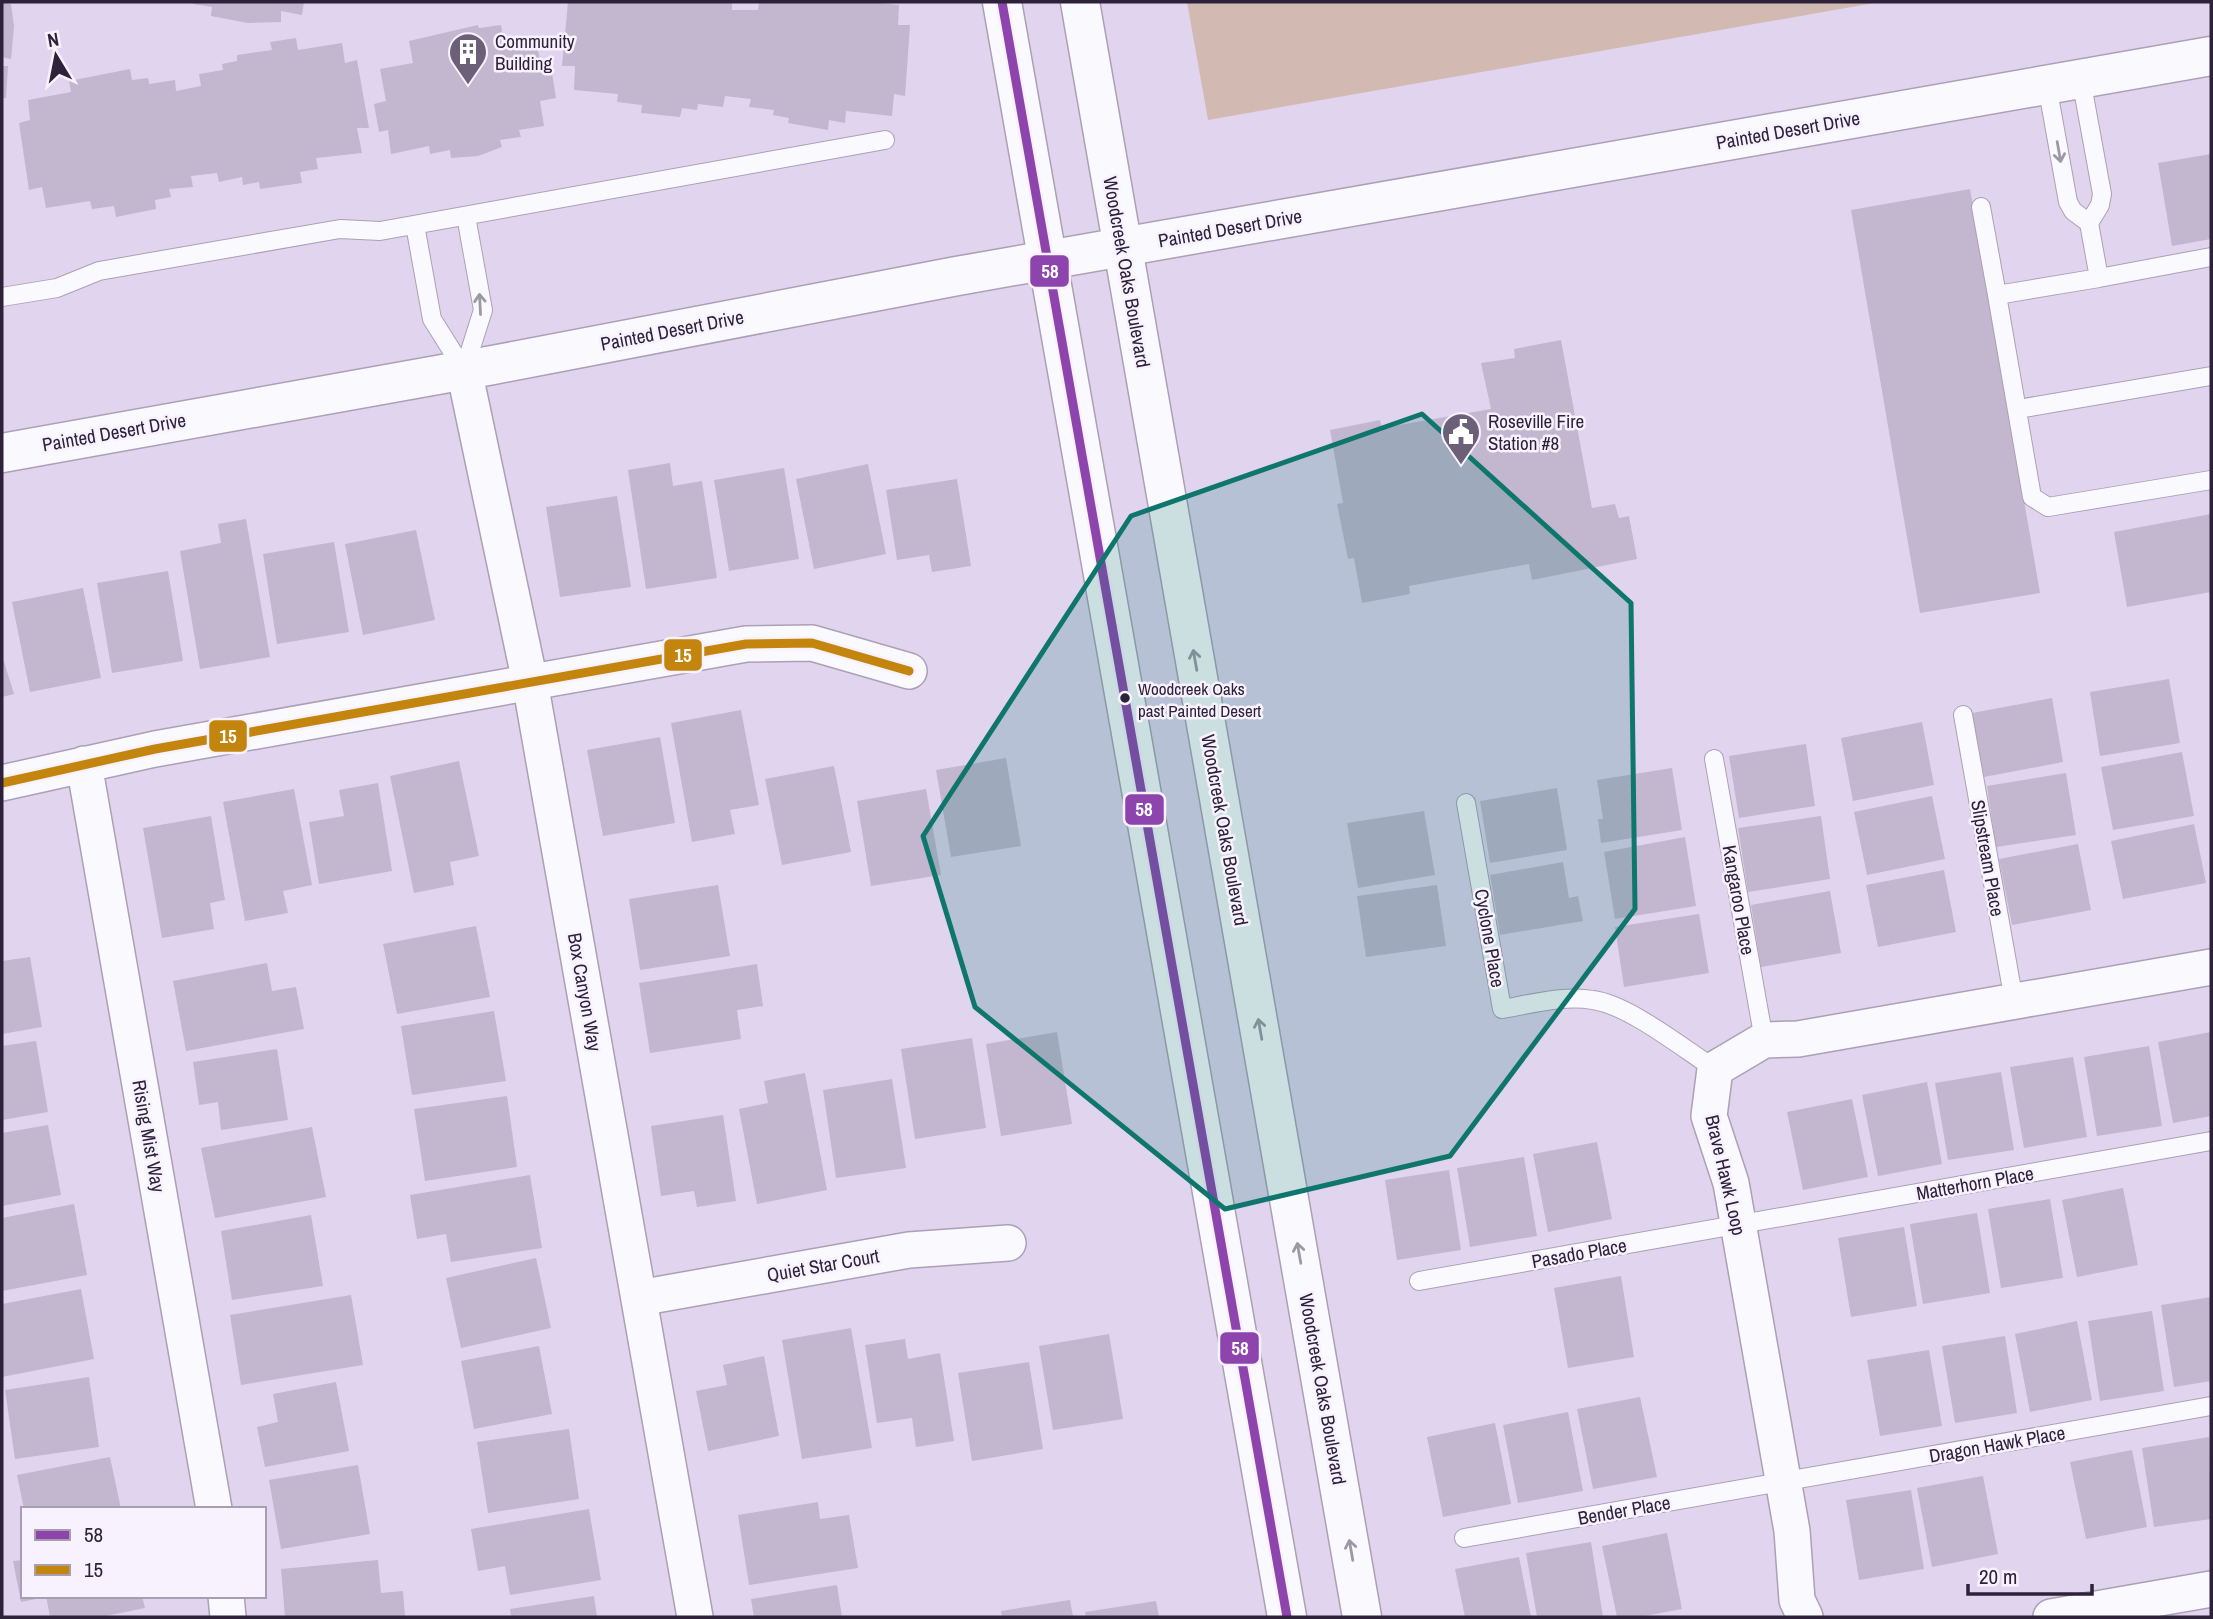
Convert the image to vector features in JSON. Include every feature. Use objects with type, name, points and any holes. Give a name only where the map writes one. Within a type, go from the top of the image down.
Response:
[{"type":"main road","points":[[1002,2],[1287,1617]]},
{"type":"main road","name":"Woodcreek Oaks Boulevard","points":[[1080,2],[1362,1617]]},
{"type":"main road","name":"Painted Desert Drive","points":[[2,453],[464,370],[1048,260],[2211,56]]},
{"type":"street","name":"Box Canyon Way","points":[[464,370],[530,681],[695,1617]]},
{"type":"street","points":[[2,783],[84,764],[530,681],[746,644],[812,643],[909,671]]},
{"type":"street","name":"Rising Mist Way","points":[[84,764],[214,1507]]},
{"type":"street","points":[[1715,1069],[1763,1040],[1798,1039],[2211,967]]},
{"type":"street","name":"Brave Hawk Loop","points":[[1715,1069],[1709,1116],[1731,1183],[1792,1531],[1797,1600],[1805,1617]]},
{"type":"street","name":"Quiet Star Court","points":[[639,1298],[909,1250],[1008,1243]]},
{"type":"street","points":[[2051,1617],[2211,1589]]},
{"type":"street","points":[[226,1598],[228,1617]]},
{"type":"lane","points":[[2064,82],[2068,202],[2073,211],[2089,223]]},
{"type":"lane","points":[[2064,82],[2102,194],[2100,205],[2089,223],[2099,278]]},
{"type":"lane","points":[[2,298],[57,288],[99,271],[340,229],[380,231],[885,140]]},
{"type":"lane","points":[[1981,207],[2032,497],[2048,507],[2211,480]]},
{"type":"lane","points":[[464,370],[483,310],[466,216]]},
{"type":"lane","points":[[415,225],[432,319],[464,370]]},
{"type":"lane","points":[[1997,295],[2211,257]]},
{"type":"lane","points":[[2018,410],[2211,376]]},
{"type":"lane","name":"Slipstream Place","points":[[1963,715],[2014,1001]]},
{"type":"lane","name":"Kangaroo Place","points":[[1714,759],[1763,1040]]},
{"type":"lane","name":"Cyclone Place","points":[[1466,803],[1502,1009],[1561,999],[1594,1000],[1617,1007],[1715,1069]]},
{"type":"lane","name":"Matterhorn Place","points":[[1738,1224],[2211,1141]]},
{"type":"lane","name":"Pasado Place","points":[[1419,1281],[1738,1224]]},
{"type":"lane","name":"Dragon Hawk Place","points":[[1784,1482],[2211,1406]]},
{"type":"lane","name":"Bender Place","points":[[1464,1538],[1784,1482]]},
{"type":"highlighted area","points":[[1422,414],[1631,603],[1635,909],[1450,1156],[1225,1209],[975,1007],[923,836],[1131,516]]},
{"type":"shaded area","points":[[1187,2],[1880,2],[1208,120]]},
{"type":"building","points":[[2,2],[11,4],[14,26],[11,59],[2,57]]},
{"type":"building","points":[[193,2],[304,2],[302,15],[281,11],[281,22],[248,23],[211,16],[212,7]]},
{"type":"building","points":[[568,2],[732,2],[732,10],[758,10],[759,2],[871,2],[899,5],[898,25],[910,25],[905,96],[894,94],[892,116],[846,111],[845,123],[829,120],[828,130],[788,123],[789,118],[773,115],[774,110],[749,107],[751,99],[725,96],[723,107],[698,104],[697,110],[682,108],[680,117],[641,113],[642,105],[617,102],[618,94],[574,90],[575,66],[562,66]]},
{"type":"building","name":"Community Building","points":[[478,25],[479,28],[501,25],[504,46],[536,41],[543,73],[552,73],[556,98],[540,101],[544,126],[519,130],[521,137],[500,140],[502,147],[478,156],[451,158],[450,150],[430,154],[429,146],[391,154],[388,130],[379,132],[374,104],[386,101],[380,69],[413,63],[409,41]]},
{"type":"building","points":[[296,38],[298,50],[342,43],[345,63],[357,60],[369,128],[357,128],[362,153],[316,158],[318,169],[300,172],[302,183],[260,189],[259,182],[243,185],[242,177],[219,182],[217,173],[191,176],[193,187],[169,189],[171,197],[155,200],[156,209],[116,217],[114,206],[92,209],[90,201],[46,208],[42,187],[29,190],[19,123],[30,120],[28,100],[71,92],[69,81],[130,69],[132,80],[148,78],[149,84],[175,80],[176,91],[201,86],[199,74],[223,70],[222,64],[237,61],[237,55],[272,50],[270,42]]},
{"type":"building","points":[[2,66],[8,66],[6,98],[2,98]]},
{"type":"building","points":[[2211,154],[2211,239],[2172,246],[2158,163]]},
{"type":"building","points":[[1970,189],[2040,593],[1920,613],[1851,210]]},
{"type":"building","name":"Roseville Fire Station #8","points":[[1561,340],[1592,508],[1615,504],[1619,518],[1629,516],[1637,559],[1532,580],[1529,564],[1409,586],[1410,594],[1362,603],[1354,558],[1348,559],[1337,504],[1343,503],[1330,430],[1380,420],[1382,428],[1491,409],[1481,363],[1515,358],[1514,349]]},
{"type":"building","points":[[670,463],[673,486],[702,481],[717,578],[646,589],[628,470]]},
{"type":"building","points":[[868,464],[886,554],[814,569],[796,479]]},
{"type":"building","points":[[784,468],[799,559],[729,571],[714,480]]},
{"type":"building","points":[[957,479],[971,566],[932,572],[929,555],[897,560],[886,490]]},
{"type":"building","points":[[617,496],[631,587],[560,597],[546,507]]},
{"type":"building","points":[[2211,514],[2211,592],[2127,607],[2114,532]]},
{"type":"building","points":[[246,519],[270,657],[200,669],[180,551],[221,543],[218,524]]},
{"type":"building","points":[[416,530],[435,620],[363,635],[345,544]]},
{"type":"building","points":[[334,542],[349,632],[277,644],[263,554]]},
{"type":"building","points":[[168,571],[183,661],[112,673],[97,583]]},
{"type":"building","points":[[83,588],[101,678],[30,692],[12,602]]},
{"type":"building","points":[[2,655],[14,694],[2,697]]},
{"type":"building","points":[[2169,679],[2180,743],[2100,756],[2090,692]]},
{"type":"building","points":[[2052,698],[2063,762],[1984,777],[1972,713]]},
{"type":"building","points":[[741,710],[759,805],[730,810],[735,834],[692,842],[671,723]]},
{"type":"building","points":[[1922,722],[1934,785],[1853,801],[1841,738]]},
{"type":"building","points":[[660,737],[675,823],[603,836],[587,750]]},
{"type":"building","points":[[1806,744],[1815,806],[1739,818],[1729,756]]},
{"type":"building","points":[[2182,752],[2194,816],[2113,830],[2101,767]]},
{"type":"building","points":[[1006,758],[1021,846],[951,857],[936,770]]},
{"type":"building","points":[[459,761],[479,856],[450,862],[454,885],[414,893],[390,776]]},
{"type":"building","points":[[834,766],[851,852],[782,865],[765,779]]},
{"type":"building","points":[[1672,768],[1682,830],[1601,843],[1598,819],[1603,819],[1597,780]]},
{"type":"building","points":[[2066,773],[2076,835],[1996,847],[1987,786]]},
{"type":"building","points":[[378,783],[392,871],[319,884],[309,822],[344,816],[339,790]]},
{"type":"building","points":[[1557,788],[1567,850],[1490,863],[1480,801]]},
{"type":"building","points":[[294,789],[312,885],[283,891],[288,913],[245,921],[223,802]]},
{"type":"building","points":[[926,789],[941,875],[871,886],[857,801]]},
{"type":"building","points":[[1932,796],[1945,859],[1867,875],[1854,812]]},
{"type":"building","points":[[1424,811],[1435,875],[1358,888],[1347,823]]},
{"type":"building","points":[[211,816],[225,900],[210,903],[214,929],[162,938],[143,828]]},
{"type":"building","points":[[1821,816],[1830,879],[1748,892],[1738,828]]},
{"type":"building","points":[[2194,824],[2206,883],[2123,899],[2111,841]]},
{"type":"building","points":[[1685,837],[1696,906],[1615,919],[1604,852]]},
{"type":"building","points":[[2078,844],[2091,910],[2012,925],[1999,859]]},
{"type":"building","points":[[1563,862],[1569,898],[1578,896],[1583,921],[1500,935],[1490,875]]},
{"type":"building","points":[[1944,870],[1956,932],[1878,947],[1866,885]]},
{"type":"building","points":[[718,885],[730,956],[640,970],[629,899]]},
{"type":"building","points":[[1437,885],[1446,946],[1366,957],[1357,896]]},
{"type":"building","points":[[1830,891],[1841,953],[1761,967],[1751,905]]},
{"type":"building","points":[[1699,914],[1709,973],[1624,987],[1615,927]]},
{"type":"building","points":[[476,926],[490,997],[397,1014],[383,944]]},
{"type":"building","points":[[30,957],[42,1027],[2,1034],[2,961]]},
{"type":"building","points":[[267,963],[272,991],[296,987],[304,1029],[186,1051],[173,981]]},
{"type":"building","points":[[757,964],[763,1006],[737,1010],[741,1039],[650,1053],[639,983]]},
{"type":"building","points":[[494,1011],[506,1081],[412,1095],[401,1026]]},
{"type":"building","points":[[1057,1032],[1072,1124],[1001,1136],[986,1044]]},
{"type":"building","points":[[2211,1032],[2211,1116],[2173,1123],[2158,1042]]},
{"type":"building","points":[[972,1038],[986,1128],[915,1139],[901,1049]]},
{"type":"building","points":[[36,1041],[48,1112],[2,1120],[2,1046]]},
{"type":"building","points":[[2149,1046],[2162,1126],[2097,1136],[2084,1057]]},
{"type":"building","points":[[277,1049],[288,1120],[221,1130],[218,1102],[199,1105],[193,1062]]},
{"type":"building","points":[[2073,1057],[2087,1137],[2024,1148],[2010,1067]]},
{"type":"building","points":[[2001,1072],[2014,1150],[1948,1160],[1935,1083]]},
{"type":"building","points":[[805,1073],[827,1190],[757,1204],[739,1109],[768,1103],[764,1081]]},
{"type":"building","points":[[892,1079],[906,1168],[836,1178],[823,1090]]},
{"type":"building","points":[[1927,1082],[1942,1164],[1878,1176],[1862,1095]]},
{"type":"building","points":[[507,1096],[517,1167],[425,1181],[414,1109]]},
{"type":"building","points":[[1852,1099],[1868,1177],[1803,1190],[1787,1112]]},
{"type":"building","points":[[723,1115],[736,1201],[697,1207],[694,1191],[661,1196],[651,1126]]},
{"type":"building","points":[[48,1125],[61,1195],[2,1206],[2,1133]]},
{"type":"building","points":[[312,1127],[326,1197],[215,1218],[201,1148]]},
{"type":"building","points":[[1597,1142],[1612,1219],[1548,1232],[1533,1154]]},
{"type":"building","points":[[1524,1157],[1537,1236],[1470,1247],[1457,1168]]},
{"type":"building","points":[[1449,1170],[1461,1250],[1397,1260],[1385,1180]]},
{"type":"building","points":[[530,1175],[542,1248],[451,1262],[446,1234],[417,1239],[410,1195]]},
{"type":"building","points":[[2123,1188],[2138,1265],[2077,1277],[2062,1200]]},
{"type":"building","points":[[2050,1199],[2063,1278],[2001,1288],[1988,1209]]},
{"type":"building","points":[[74,1204],[87,1275],[2,1291],[2,1218]]},
{"type":"building","points":[[1977,1213],[1990,1293],[1923,1304],[1910,1224]]},
{"type":"building","points":[[311,1215],[323,1286],[232,1300],[221,1231]]},
{"type":"building","points":[[1904,1227],[1917,1306],[1851,1317],[1838,1238]]},
{"type":"building","points":[[536,1258],[551,1328],[461,1348],[446,1278]]},
{"type":"building","points":[[1621,1276],[1634,1357],[1568,1368],[1554,1288]]},
{"type":"building","points":[[81,1289],[94,1359],[2,1377],[2,1304]]},
{"type":"building","points":[[351,1295],[363,1365],[241,1385],[230,1315]]},
{"type":"building","points":[[2211,1297],[2211,1381],[2174,1387],[2161,1305]]},
{"type":"building","points":[[2152,1311],[2164,1391],[2100,1401],[2088,1321]]},
{"type":"building","points":[[2077,1321],[2092,1400],[2030,1412],[2015,1334]]},
{"type":"building","points":[[851,1328],[872,1448],[802,1459],[782,1340]]},
{"type":"building","points":[[1109,1334],[1123,1419],[1053,1430],[1039,1346]]},
{"type":"building","points":[[2005,1336],[2017,1413],[1955,1423],[1942,1346]]},
{"type":"building","points":[[905,1339],[908,1359],[940,1353],[954,1441],[916,1447],[912,1418],[877,1423],[865,1345]]},
{"type":"building","points":[[539,1346],[552,1414],[474,1429],[461,1361]]},
{"type":"building","points":[[1929,1350],[1942,1426],[1880,1436],[1867,1360]]},
{"type":"building","points":[[764,1356],[779,1436],[708,1451],[696,1391],[727,1385],[723,1365]]},
{"type":"building","points":[[1029,1362],[1043,1449],[972,1461],[958,1373]]},
{"type":"building","points":[[89,1377],[99,1447],[15,1459],[5,1390]]},
{"type":"building","points":[[336,1382],[349,1451],[265,1467],[257,1427],[278,1422],[273,1394]]},
{"type":"building","points":[[1640,1397],[1657,1477],[1593,1489],[1577,1409]]},
{"type":"building","points":[[1568,1412],[1583,1491],[1518,1503],[1503,1425]]},
{"type":"building","points":[[1495,1423],[1511,1504],[1443,1517],[1427,1437]]},
{"type":"building","points":[[569,1429],[579,1499],[488,1513],[477,1442]]},
{"type":"building","points":[[2209,1437],[2211,1519],[2154,1527],[2142,1448]]},
{"type":"building","points":[[2132,1450],[2147,1527],[2086,1539],[2070,1462]]},
{"type":"building","points":[[110,1457],[121,1507],[24,1507],[17,1475]]},
{"type":"building","points":[[358,1465],[370,1534],[281,1549],[269,1480]]},
{"type":"building","points":[[1983,1476],[1998,1554],[1932,1567],[1917,1488]]},
{"type":"building","points":[[1911,1490],[1924,1569],[1859,1580],[1846,1500]]},
{"type":"building","points":[[818,1502],[820,1519],[849,1515],[858,1568],[749,1585],[738,1515]]},
{"type":"building","points":[[589,1509],[601,1580],[510,1595],[505,1566],[478,1571],[471,1529]]},
{"type":"building","points":[[1667,1533],[1682,1609],[1639,1617],[1617,1617],[1602,1546]]},
{"type":"building","points":[[1591,1542],[1603,1617],[1537,1617],[1526,1553]]},
{"type":"building","points":[[1519,1557],[1531,1617],[1465,1617],[1455,1569]]},
{"type":"building","points":[[21,1560],[21,1598],[41,1598],[21,1602],[13,1561]]},
{"type":"building","points":[[378,1560],[381,1593],[403,1591],[405,1617],[285,1617],[281,1569]]},
{"type":"building","points":[[837,1585],[842,1617],[754,1617],[751,1599]]},
{"type":"building","points":[[594,1596],[597,1617],[511,1617],[510,1609]]},
{"type":"building","points":[[46,1598],[142,1598],[145,1608],[101,1617],[50,1617]]},
{"type":"building","points":[[1070,1600],[1073,1617],[1002,1617],[1001,1611]]},
{"type":"building","points":[[1156,1601],[1159,1617],[1086,1617],[1085,1612]]},
{"type":"transit line","name":"58","points":[[1002,2],[1287,1617]]},
{"type":"transit line","name":"15","points":[[2,783],[155,749],[746,644],[812,643],[909,671]]},
{"type":"place","name":"Community Building","points":[[468,86]]},
{"type":"place","name":"Roseville Fire Station #8","points":[[1461,466]]},
{"type":"place","name":"Woodcreek Oaks past Painted Desert","points":[[1125,698]]}]
